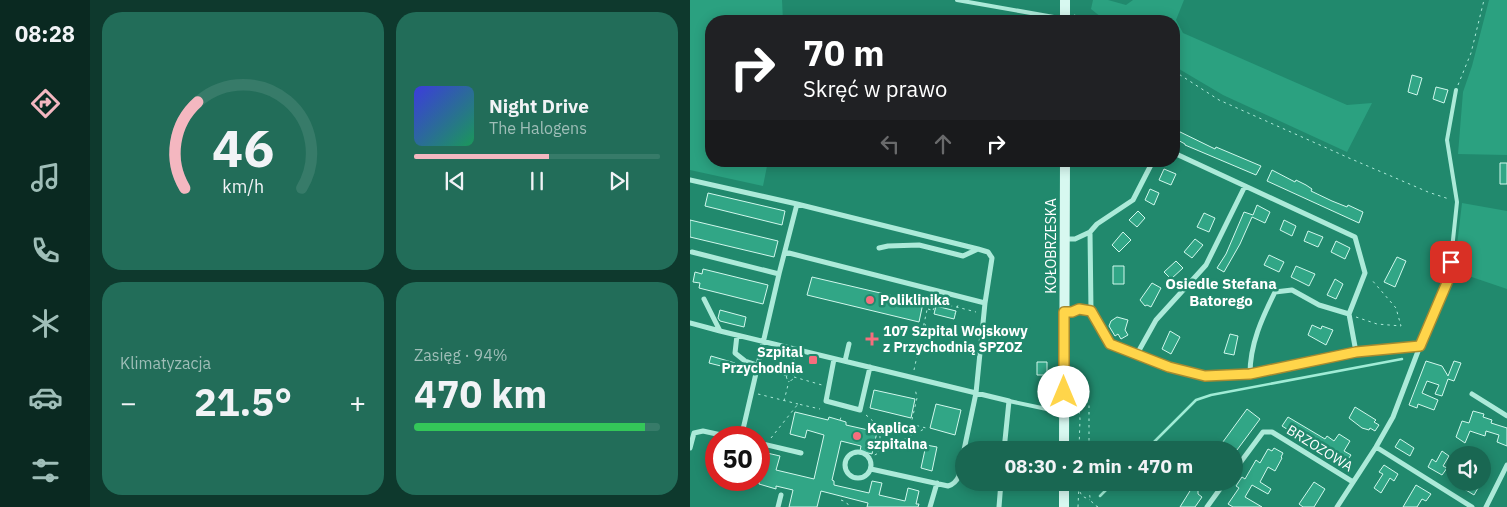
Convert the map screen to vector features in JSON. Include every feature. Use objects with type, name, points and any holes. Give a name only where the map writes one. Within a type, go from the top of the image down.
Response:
[{"type":"main road","points":[[1065,0],[1065,15]]},
{"type":"main road","name":"KOŁOBRZESKA","points":[[1064,441],[1065,167]]},
{"type":"main road","points":[[1064,491],[1064,507]]},
{"type":"street","points":[[1180,156],[1356,237],[1365,273],[1349,314],[1356,352]]},
{"type":"street","points":[[1065,239],[1075,239],[1090,232],[1097,224],[1134,200],[1150,167]]},
{"type":"street","points":[[690,180],[797,204],[988,252],[992,258],[985,303],[976,393],[966,441]]},
{"type":"street","points":[[1137,354],[1156,320],[1206,265],[1245,186]]},
{"type":"street","points":[[744,426],[778,274],[797,204]]},
{"type":"street","points":[[1090,232],[1091,311],[1110,344],[1169,367],[1205,376],[1250,374],[1356,352],[1420,346],[1393,417],[1376,448],[1336,507]]},
{"type":"street","points":[[879,248],[919,245],[963,256],[978,249]]},
{"type":"street","points":[[692,252],[778,274]]},
{"type":"street","points":[[785,252],[985,303]]},
{"type":"street","points":[[1250,374],[1250,357],[1260,321],[1275,292],[1292,290],[1319,305],[1349,314]]},
{"type":"street","points":[[704,299],[720,331]]},
{"type":"street","points":[[1064,312],[1072,312],[1079,309],[1091,311]]},
{"type":"street","points":[[690,323],[1009,401],[1005,441]]},
{"type":"street","points":[[737,335],[735,353],[745,361],[757,366]]},
{"type":"street","points":[[845,362],[849,344]]},
{"type":"street","points":[[834,359],[826,401],[860,410],[870,367]]},
{"type":"street","points":[[1472,394],[1507,416]]},
{"type":"street","points":[[690,448],[694,433],[705,431]]},
{"type":"street","name":"BRZOZOWA","points":[[1243,459],[1263,432],[1272,432],[1353,482]]},
{"type":"street","points":[[770,446],[801,453]]},
{"type":"street","points":[[1376,448],[1472,507]]},
{"type":"street","points":[[862,452],[869,458],[871,469],[866,476],[857,479],[849,475],[844,468],[846,459],[853,453],[862,452]]},
{"type":"street","points":[[1486,507],[1507,465]]},
{"type":"street","points":[[871,469],[948,486],[955,483]]},
{"type":"street","points":[[930,507],[937,483]]},
{"type":"street","points":[[999,507],[1000,491]]},
{"type":"street","points":[[1207,507],[1219,491]]},
{"type":"street","points":[[778,507],[781,495]]},
{"type":"lane","points":[[957,0],[1047,15]]},
{"type":"lane","points":[[1420,346],[1449,278],[1457,202],[1448,140],[1456,90]]},
{"type":"lane","points":[[1009,401],[1064,411]]},
{"type":"path","points":[[1456,90],[1471,53],[1484,0]]},
{"type":"path","points":[[1180,75],[1220,100],[1419,188],[1457,202]]},
{"type":"path","points":[[1349,314],[1377,324],[1401,326],[1396,308],[1383,291],[1365,273]]},
{"type":"path","points":[[913,373],[931,289]]},
{"type":"path","points":[[927,308],[934,310],[936,305],[958,307],[984,314]]},
{"type":"path","points":[[955,314],[958,307]]},
{"type":"path","points":[[924,321],[933,349]]},
{"type":"path","points":[[787,376],[791,373],[797,350]]},
{"type":"path","points":[[757,366],[787,376],[789,380],[784,401]]},
{"type":"path","points":[[791,373],[794,377],[829,386]]},
{"type":"path","points":[[789,380],[792,380],[794,377]]},
{"type":"path","points":[[869,458],[926,428],[911,424],[917,398],[915,388]]},
{"type":"path","points":[[1072,392],[1073,395],[1089,403],[1089,441]]},
{"type":"path","points":[[751,393],[820,409]]},
{"type":"path","points":[[1078,398],[1079,441]]},
{"type":"path","points":[[770,440],[798,404]]},
{"type":"path","points":[[860,410],[877,425],[880,434],[878,453]]},
{"type":"path","points":[[840,420],[842,414]]},
{"type":"path","points":[[1078,491],[1078,507]]},
{"type":"path","points":[[1079,491],[1082,496],[1098,507]]},
{"type":"path","points":[[1089,491],[1091,501]]},
{"type":"path","points":[[841,500],[850,507]]},
{"type":"green space","points":[[690,0],[782,0],[783,15],[705,15],[705,167],[767,167],[763,186],[690,170]]},
{"type":"green space","points":[[1093,0],[1108,0],[1126,5],[1133,0],[1184,0],[1178,15],[1098,15],[1091,9]]},
{"type":"green space","points":[[1489,0],[1507,0],[1507,155],[1458,154],[1463,92],[1472,66]]},
{"type":"green space","points":[[1180,27],[1183,33],[1347,105],[1372,103],[1347,152],[1223,95],[1180,70]]},
{"type":"green space","points":[[1462,203],[1507,211],[1507,289],[1454,271]]},
{"type":"building","points":[[1412,75],[1422,78],[1417,95],[1408,92]]},
{"type":"building","points":[[1436,87],[1448,90],[1444,103],[1433,99]]},
{"type":"building","points":[[1180,132],[1215,149],[1216,147],[1261,166],[1256,175],[1180,141]]},
{"type":"building","points":[[1500,163],[1507,163],[1507,184],[1500,184]]},
{"type":"building","points":[[1164,169],[1176,174],[1171,185],[1159,180]]},
{"type":"building","points":[[1272,170],[1295,182],[1296,180],[1306,185],[1312,189],[1311,191],[1332,201],[1347,207],[1348,205],[1363,212],[1359,223],[1267,181]]},
{"type":"building","points":[[1150,189],[1159,193],[1154,205],[1145,200]]},
{"type":"building","points":[[708,193],[785,211],[782,225],[705,206]]},
{"type":"building","points":[[1257,205],[1270,212],[1265,223],[1252,217],[1240,244],[1224,272],[1217,268],[1226,254],[1244,212],[1253,215]]},
{"type":"building","points":[[1138,211],[1145,218],[1137,227],[1129,220]]},
{"type":"building","points":[[1204,213],[1215,218],[1209,232],[1197,227]]},
{"type":"building","points":[[690,220],[778,241],[774,257],[690,237]]},
{"type":"building","points":[[1284,220],[1296,226],[1292,236],[1280,230]]},
{"type":"building","points":[[1308,231],[1323,237],[1318,247],[1304,241]]},
{"type":"building","points":[[1123,232],[1131,240],[1119,252],[1112,245]]},
{"type":"building","points":[[1195,239],[1203,245],[1192,258],[1184,252]]},
{"type":"building","points":[[1336,241],[1350,248],[1345,259],[1331,252]]},
{"type":"building","points":[[1269,255],[1284,262],[1279,272],[1264,265]]},
{"type":"building","points":[[1397,257],[1406,261],[1395,287],[1384,282]]},
{"type":"building","points":[[1176,261],[1183,268],[1171,279],[1164,272]]},
{"type":"building","points":[[1113,266],[1124,266],[1124,284],[1113,284]]},
{"type":"building","points":[[1296,266],[1315,274],[1309,286],[1291,277]]},
{"type":"building","points":[[703,269],[768,285],[763,304],[699,288],[700,283],[693,282],[695,272],[702,274]]},
{"type":"building","name":"Poliklinika","points":[[812,277],[923,303],[919,322],[807,295]]},
{"type":"building","points":[[1335,279],[1343,284],[1336,299],[1327,295]]},
{"type":"building","points":[[1152,283],[1161,288],[1151,307],[1145,306],[1140,300]]},
{"type":"building","points":[[936,306],[956,311],[954,319],[934,314]]},
{"type":"building","points":[[720,310],[746,317],[744,327],[720,321],[718,318]]},
{"type":"building","points":[[1117,317],[1128,320],[1125,330],[1128,335],[1121,339],[1118,334],[1115,336],[1109,326],[1111,321]]},
{"type":"building","points":[[1312,325],[1321,329],[1322,326],[1333,330],[1326,345],[1308,335]]},
{"type":"building","points":[[1170,331],[1180,337],[1171,354],[1162,349]]},
{"type":"building","points":[[1230,334],[1238,336],[1234,355],[1224,353]]},
{"type":"building","points":[[711,356],[735,363],[733,369],[709,363]]},
{"type":"building","points":[[1426,361],[1442,366],[1448,376],[1454,361],[1461,363],[1454,381],[1448,379],[1442,396],[1435,394],[1439,385],[1427,381],[1422,393],[1438,400],[1434,410],[1418,404],[1417,408],[1409,405]]},
{"type":"building","points":[[1037,362],[1047,362],[1047,375],[1037,375]]},
{"type":"building","points":[[874,390],[915,399],[911,418],[870,408]]},
{"type":"building","points":[[936,404],[961,410],[955,435],[930,428]]},
{"type":"building","points":[[1355,407],[1376,420],[1374,422],[1379,425],[1375,431],[1370,428],[1369,430],[1362,428],[1349,418]]},
{"type":"building","points":[[1247,409],[1260,419],[1243,442],[1224,441]]},
{"type":"building","points":[[1473,411],[1484,414],[1483,417],[1492,420],[1491,423],[1507,428],[1507,446],[1497,442],[1499,435],[1486,431],[1485,436],[1470,431],[1465,443],[1456,437],[1462,421],[1469,423]]},
{"type":"building","points":[[795,412],[828,420],[829,417],[846,422],[846,425],[877,432],[872,454],[860,451],[861,446],[841,441],[832,480],[834,485],[869,493],[872,481],[882,483],[879,495],[905,501],[908,488],[919,491],[916,504],[919,504],[918,507],[867,507],[868,503],[821,491],[817,507],[789,507],[793,490],[776,486],[776,489],[770,487],[770,454],[780,456],[776,470],[814,479],[824,435],[807,430],[805,438],[790,434]]},
{"type":"building","points":[[1288,417],[1325,439],[1327,436],[1334,441],[1339,434],[1350,441],[1344,451],[1351,455],[1344,465],[1282,426]]},
{"type":"building","points":[[1400,439],[1414,448],[1410,456],[1395,447]]},
{"type":"building","points":[[926,445],[937,447],[932,471],[921,468]]},
{"type":"building","points":[[1274,448],[1283,453],[1282,458],[1275,471],[1268,467],[1260,482],[1271,489],[1268,494],[1252,485],[1245,497],[1262,507],[1233,507],[1228,504],[1237,491],[1243,491],[1243,478],[1245,479],[1256,460],[1260,463],[1268,449],[1272,451]]},
{"type":"building","points":[[1442,451],[1446,454],[1446,461],[1443,466],[1446,469],[1442,475],[1428,467],[1432,459],[1436,462]]},
{"type":"building","points":[[1384,465],[1398,474],[1394,481],[1390,478],[1381,493],[1374,488],[1383,474],[1379,472]]},
{"type":"building","points":[[1314,482],[1325,489],[1314,507],[1303,507],[1299,504]]},
{"type":"building","points":[[1416,485],[1431,494],[1426,501],[1422,499],[1417,507],[1403,507]]},
{"type":"building","points":[[1190,491],[1198,491],[1198,494],[1202,497],[1195,507],[1180,507]]},
{"type":"building","points":[[1468,491],[1476,491],[1474,495]]},
{"type":"waterway","points":[[1155,441],[1196,400],[1211,395],[1402,359]]},
{"type":"waterway","points":[[1100,496],[1105,491]]},
{"type":"place","name":"Poliklinika","points":[[870,300]]},
{"type":"place","name":"107 Szpital Wojskowy z Przychodnią SPZOZ","points":[[872,339]]},
{"type":"place","name":"Szpital Przychodnia","points":[[813,360]]},
{"type":"place","name":"Kaplica szpitalna","points":[[857,436]]},
{"type":"district","name":"Osiedle Stefana Batorego","points":[[1221,292]]},
{"type":"route","points":[[1064,392],[1064,312],[1072,312],[1079,309],[1091,311],[1110,344],[1169,367],[1205,376],[1250,374],[1356,352],[1420,346],[1449,278],[1451,262]]}]
